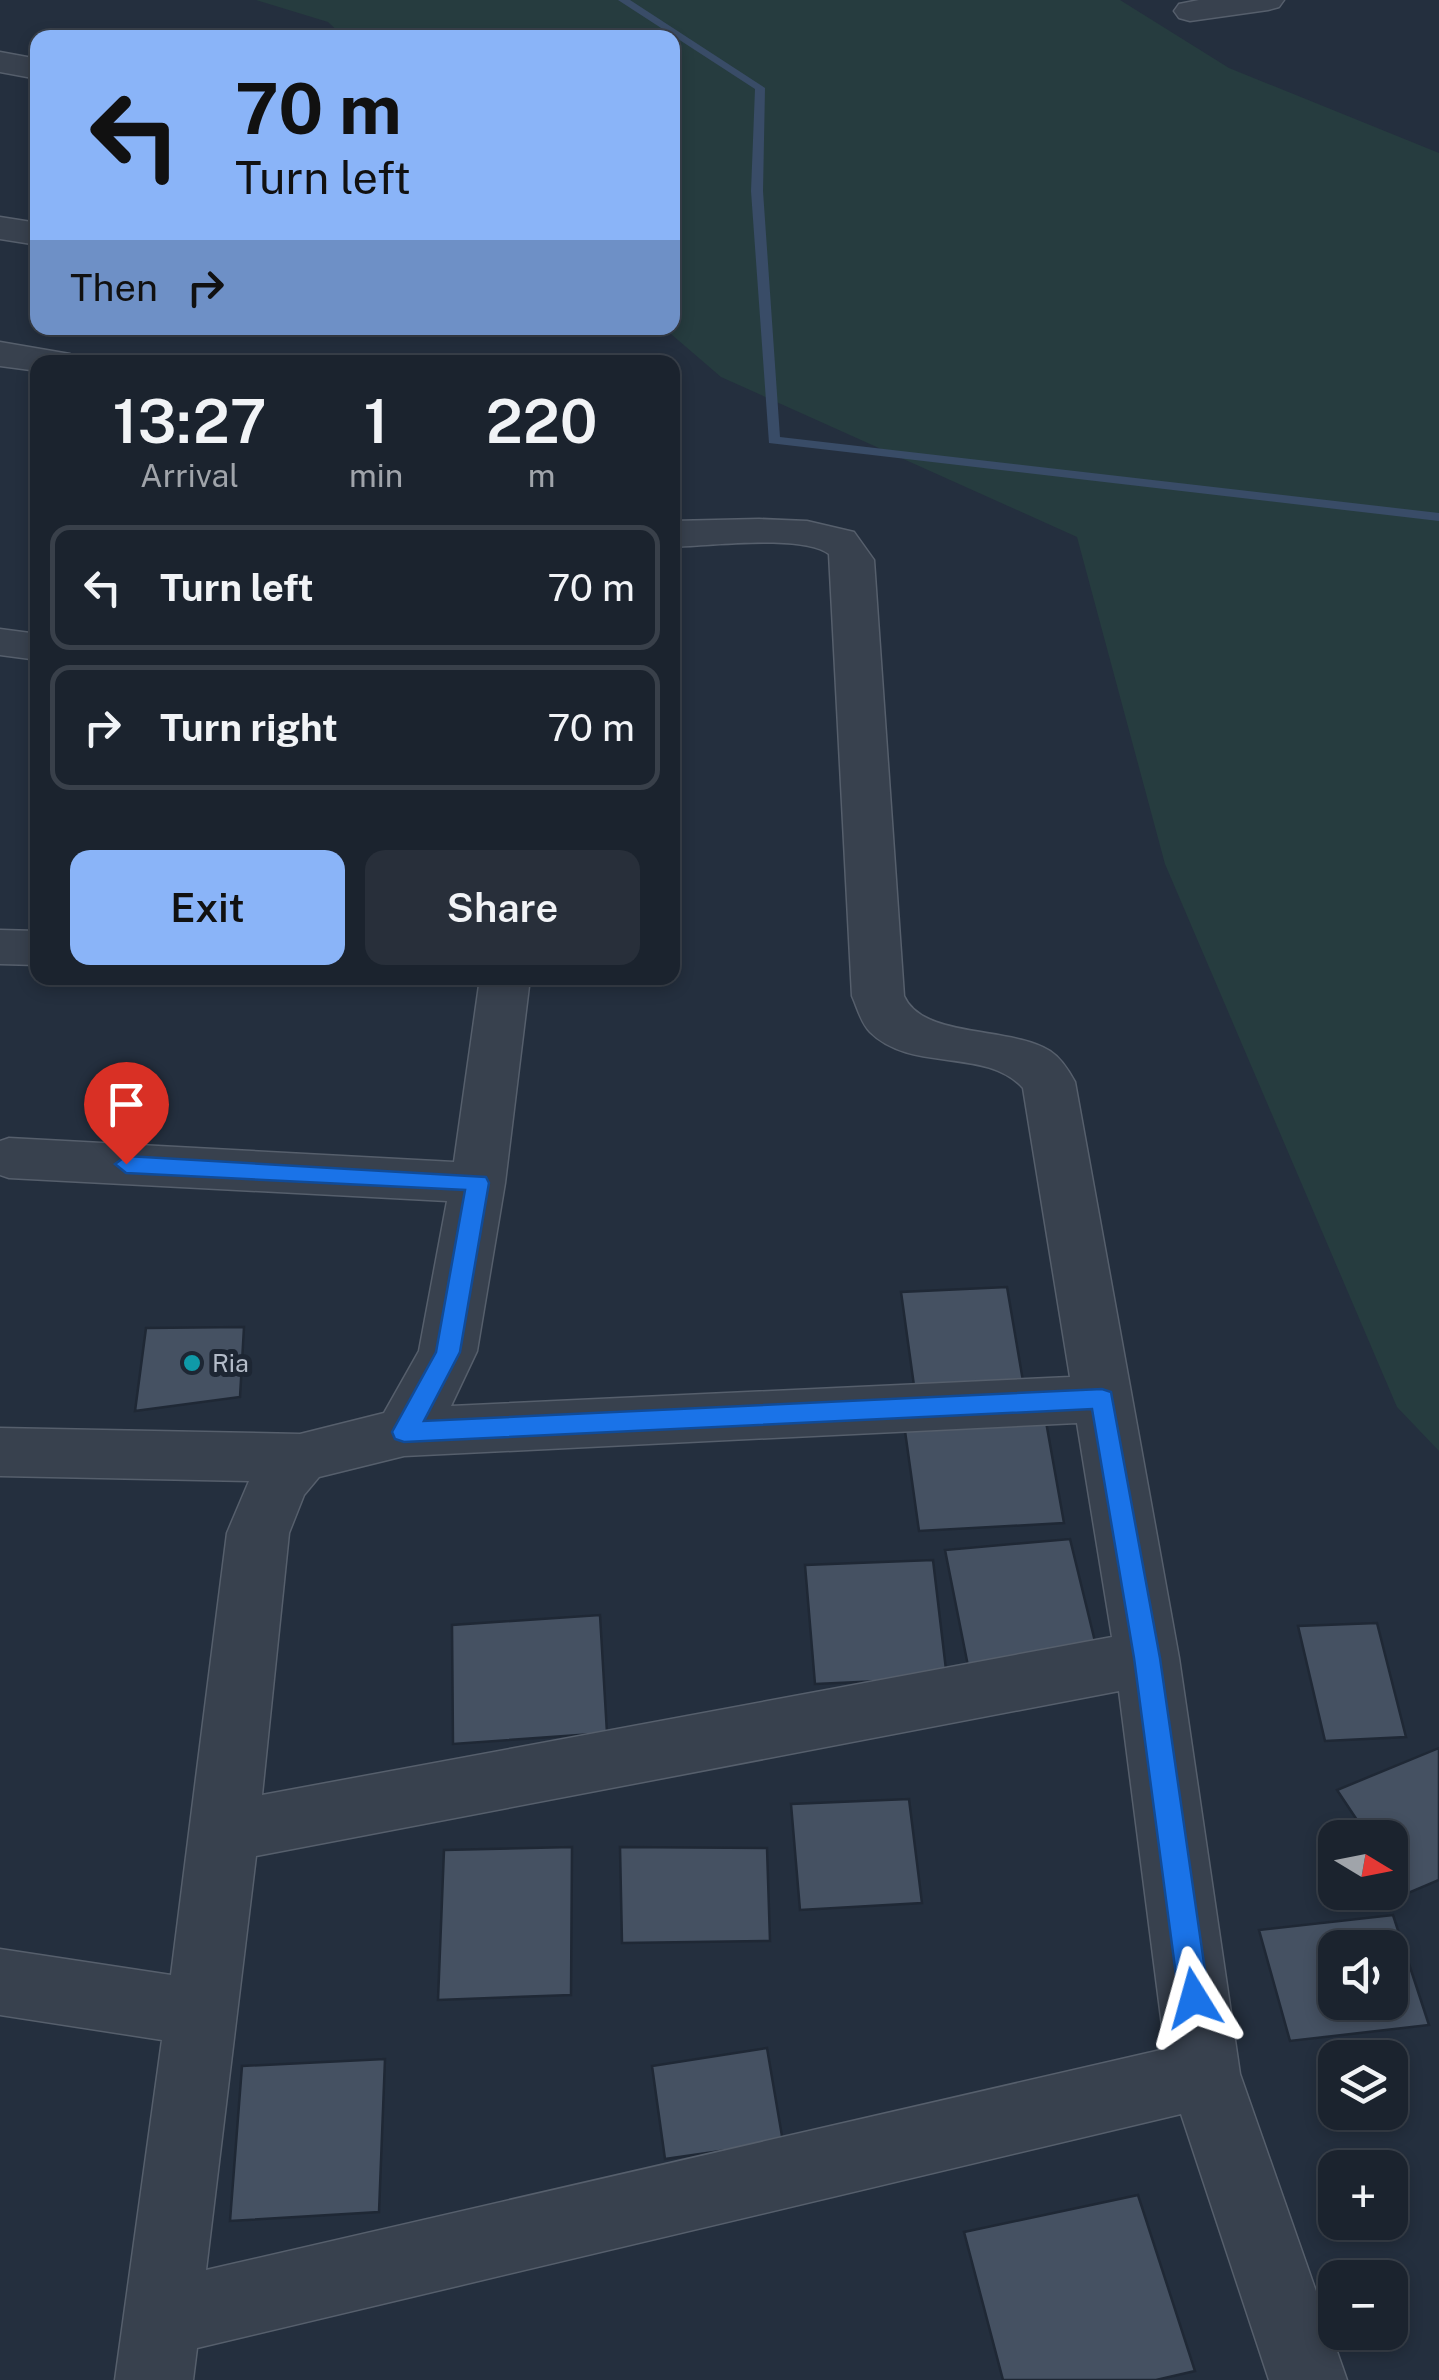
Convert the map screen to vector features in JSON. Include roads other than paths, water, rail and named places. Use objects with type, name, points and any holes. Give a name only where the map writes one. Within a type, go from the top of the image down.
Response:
[{"type":"street","points":[[1190,11],[1268,0]]},
{"type":"street","points":[[0,62],[30,68]]},
{"type":"street","points":[[0,228],[30,233]]},
{"type":"street","points":[[0,354],[30,358]]},
{"type":"street","points":[[680,534],[811,534],[837,539],[847,546],[852,560],[878,996],[888,1019],[918,1038],[1006,1054],[1032,1064],[1048,1082],[1147,1658],[1204,2074],[1308,2380]]},
{"type":"street","points":[[0,642],[30,646]]},
{"type":"street","points":[[0,947],[30,948]]},
{"type":"street","points":[[404,1432],[448,1352],[478,1183],[505,985]]},
{"type":"street","points":[[9,1158],[478,1183]]},
{"type":"street","points":[[0,1452],[300,1458],[404,1432],[1102,1398]]},
{"type":"street","points":[[300,1458],[278,1482],[258,1533],[158,2349],[1204,2074]]},
{"type":"street","points":[[224,1832],[1147,1658]]},
{"type":"street","points":[[0,1982],[200,2013]]},
{"type":"waterway","points":[[623,0],[670,30]]},
{"type":"waterway","points":[[680,37],[760,88],[757,191],[774,440],[1439,517]]},
{"type":"place","name":"Ria","points":[[192,1363]]}]
